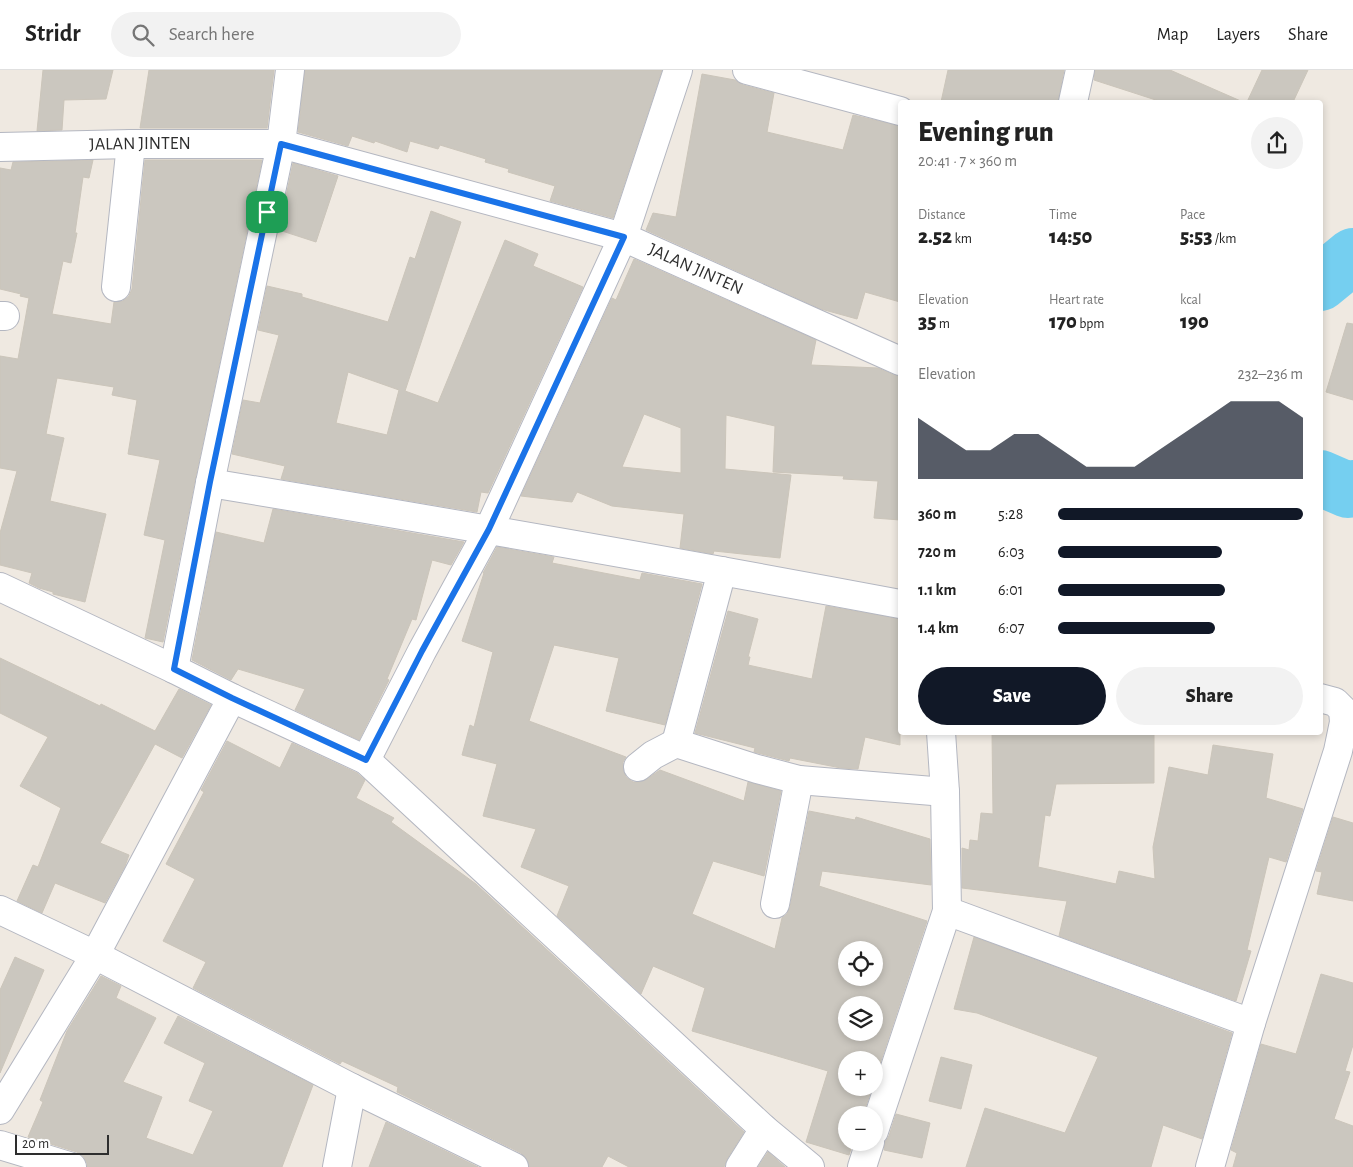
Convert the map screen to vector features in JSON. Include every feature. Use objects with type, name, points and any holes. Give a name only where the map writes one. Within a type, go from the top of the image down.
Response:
[{"type":"street","points":[[174,669],[210,482],[281,144],[290,70]]},
{"type":"street","points":[[366,760],[422,651],[489,529],[624,237],[678,70]]},
{"type":"street","points":[[746,70],[898,110]]},
{"type":"street","points":[[1073,100],[1080,70]]},
{"type":"street","points":[[116,287],[131,144]]},
{"type":"street","name":"JALAN JINTEN","points":[[0,147],[131,144],[281,144],[624,237],[898,361]]},
{"type":"street","points":[[210,482],[722,570],[898,604]]},
{"type":"street","points":[[676,743],[722,570]]},
{"type":"street","points":[[0,587],[366,760],[764,1129],[810,1167]]},
{"type":"street","points":[[0,1110],[95,955],[232,698]]},
{"type":"street","points":[[1210,1167],[1252,1023],[1346,752],[1343,710],[1335,702],[1323,699]]},
{"type":"street","points":[[882,1106],[947,910],[945,792],[941,735]]},
{"type":"street","points":[[638,767],[653,755],[676,743],[757,769],[799,780],[945,792]]},
{"type":"street","points":[[775,904],[799,780]]},
{"type":"street","points":[[0,910],[95,955],[352,1088],[514,1167]]},
{"type":"street","points":[[947,910],[1252,1023]]},
{"type":"street","points":[[337,1167],[352,1088]]},
{"type":"street","points":[[740,1167],[764,1129]]},
{"type":"street","points":[[0,1145],[72,1167]]},
{"type":"street","points":[[862,1167],[867,1151]]},
{"type":"building","points":[[43,70],[113,70],[106,99],[64,100],[62,130],[37,131]]},
{"type":"building","points":[[149,70],[274,70],[267,128],[140,128]]},
{"type":"building","points":[[305,70],[662,70],[613,218],[550,201],[555,186],[508,172],[509,169],[485,162],[486,159],[440,145],[438,149],[410,141],[407,152],[375,141],[374,143],[352,136],[348,146],[298,132]]},
{"type":"building","points":[[948,70],[1064,70],[1058,100],[941,100]]},
{"type":"building","points":[[1095,70],[1170,70],[1238,100],[1156,100],[1094,80]]},
{"type":"building","points":[[1262,70],[1308,70],[1294,100],[1248,100]]},
{"type":"building","points":[[702,74],[735,80],[743,85],[774,93],[767,132],[843,150],[853,115],[898,126],[898,301],[865,292],[857,319],[821,309],[646,230],[653,213],[676,217]]},
{"type":"building","points":[[93,160],[89,178],[83,177],[75,233],[77,233],[71,263],[63,261],[52,314],[111,324],[114,302],[123,301],[129,296],[132,289],[145,160],[262,160],[163,642],[145,638],[165,540],[144,535],[160,460],[128,454],[137,400],[112,395],[114,387],[57,378],[46,434],[64,438],[50,501],[106,514],[85,602],[53,594],[53,592],[39,588],[29,583],[32,573],[0,565],[0,533],[17,471],[0,468],[0,356],[18,359],[29,298],[0,289],[0,168],[11,170],[13,162]]},
{"type":"building","points":[[293,163],[338,176],[316,242],[279,230]]},
{"type":"building","points":[[431,211],[461,222],[405,391],[438,403],[505,240],[538,254],[533,266],[583,287],[488,493],[481,492],[477,512],[281,479],[285,466],[232,454],[243,400],[260,403],[279,335],[258,330],[267,286],[302,294],[302,297],[388,322],[410,257],[415,259]],"holes":[[[348,372],[399,390],[387,435],[336,423]]]},
{"type":"building","points":[[634,259],[816,340],[811,365],[878,368],[898,376],[898,520],[874,518],[878,481],[843,479],[844,476],[773,472],[775,426],[726,415],[725,469],[791,475],[780,558],[714,551],[713,554],[680,548],[684,514],[612,506],[577,492],[572,502],[521,496],[612,298],[616,300]],"holes":[[[644,414],[681,428],[681,473],[622,467]]]},
{"type":"building","points":[[1347,323],[1353,324],[1353,400],[1326,392]]},
{"type":"building","points":[[273,509],[464,542],[451,565],[432,560],[416,620],[412,619],[387,679],[389,680],[359,740],[295,710],[305,689],[238,669],[231,680],[192,660],[216,532],[264,543]]},
{"type":"building","points":[[497,547],[554,557],[552,563],[640,580],[642,573],[702,584],[665,725],[606,711],[619,658],[554,645],[529,721],[626,757],[623,762],[623,770],[626,777],[633,782],[647,779],[660,770],[744,801],[748,782],[781,791],[764,876],[713,861],[692,914],[775,949],[782,918],[787,914],[790,907],[809,811],[855,820],[856,817],[930,839],[931,885],[822,871],[819,886],[927,921],[883,1055],[883,1051],[838,1051],[838,1096],[869,1096],[866,1106],[838,1106],[838,1151],[850,1151],[849,1155],[806,1142],[828,1071],[692,1031],[705,988],[653,966],[641,994],[557,916],[569,886],[521,867],[536,829],[483,816],[497,764],[462,755],[470,725],[474,727],[493,652],[462,641],[484,573]]},
{"type":"building","points":[[826,606],[898,619],[898,735],[900,735],[900,745],[865,737],[858,769],[841,768],[790,758],[789,761],[754,752],[755,748],[695,733],[728,611],[758,619],[748,657],[750,657],[748,665],[812,679]]},
{"type":"building","points":[[0,658],[155,731],[179,689],[211,705],[182,758],[155,744],[100,843],[129,855],[105,903],[55,883],[42,913],[17,901],[33,865],[38,867],[61,808],[20,786],[48,737],[0,713]]},
{"type":"building","points":[[992,735],[1154,735],[1154,783],[1056,784],[1050,816],[1045,815],[1038,867],[1116,884],[1119,871],[1155,879],[1153,847],[1169,767],[1208,775],[1213,745],[1273,754],[1266,798],[1303,809],[1286,862],[1269,857],[1247,950],[1251,951],[1236,1001],[1059,936],[1067,901],[962,888],[962,848],[969,850],[970,840],[978,841],[981,813],[993,814]]},
{"type":"building","points":[[227,741],[280,768],[292,743],[357,773],[365,780],[356,798],[394,818],[391,822],[476,884],[744,1132],[724,1167],[629,1167],[608,1156],[602,1167],[529,1167],[527,1159],[521,1153],[397,1092],[398,1087],[342,1061],[340,1064],[193,988],[206,962],[163,941],[195,879],[166,864],[204,792],[201,790]]},
{"type":"building","points":[[1333,817],[1353,823],[1353,901],[1317,894],[1322,872],[1316,871]]},
{"type":"building","points":[[974,937],[1232,1033],[1202,1139],[1163,1125],[1151,1167],[966,1167],[985,1108],[1065,1133],[1098,1057],[977,1013],[954,1009]]},
{"type":"building","points":[[15,957],[44,970],[0,1073],[0,990]]},
{"type":"building","points":[[1321,974],[1353,983],[1353,1045],[1345,1071],[1350,1072],[1334,1119],[1353,1126],[1353,1167],[1233,1167],[1237,1153],[1231,1150],[1261,1044],[1296,1054]]},
{"type":"building","points":[[101,976],[121,986],[116,998],[156,1018],[123,1082],[162,1097],[146,1138],[193,1155],[213,1111],[189,1101],[205,1063],[164,1043],[178,1016],[313,1085],[282,1167],[87,1167],[84,1157],[77,1152],[28,1137],[43,1102],[40,1100],[67,1031]]},
{"type":"building","points":[[941,1057],[972,1065],[961,1109],[929,1101]]},
{"type":"building","points":[[896,1114],[930,1123],[922,1158],[884,1150],[885,1142],[889,1136]]},
{"type":"building","points":[[386,1122],[478,1167],[369,1167]]},
{"type":"building","points":[[768,1152],[785,1167],[758,1167]]},
{"type":"waterway","points":[[1323,281],[1353,256]]},
{"type":"waterway","points":[[1323,479],[1348,490],[1353,488]]},
{"type":"route","points":[[281,144],[624,237],[489,529],[422,651],[366,760],[174,669],[210,482],[267,212],[281,144]]}]
